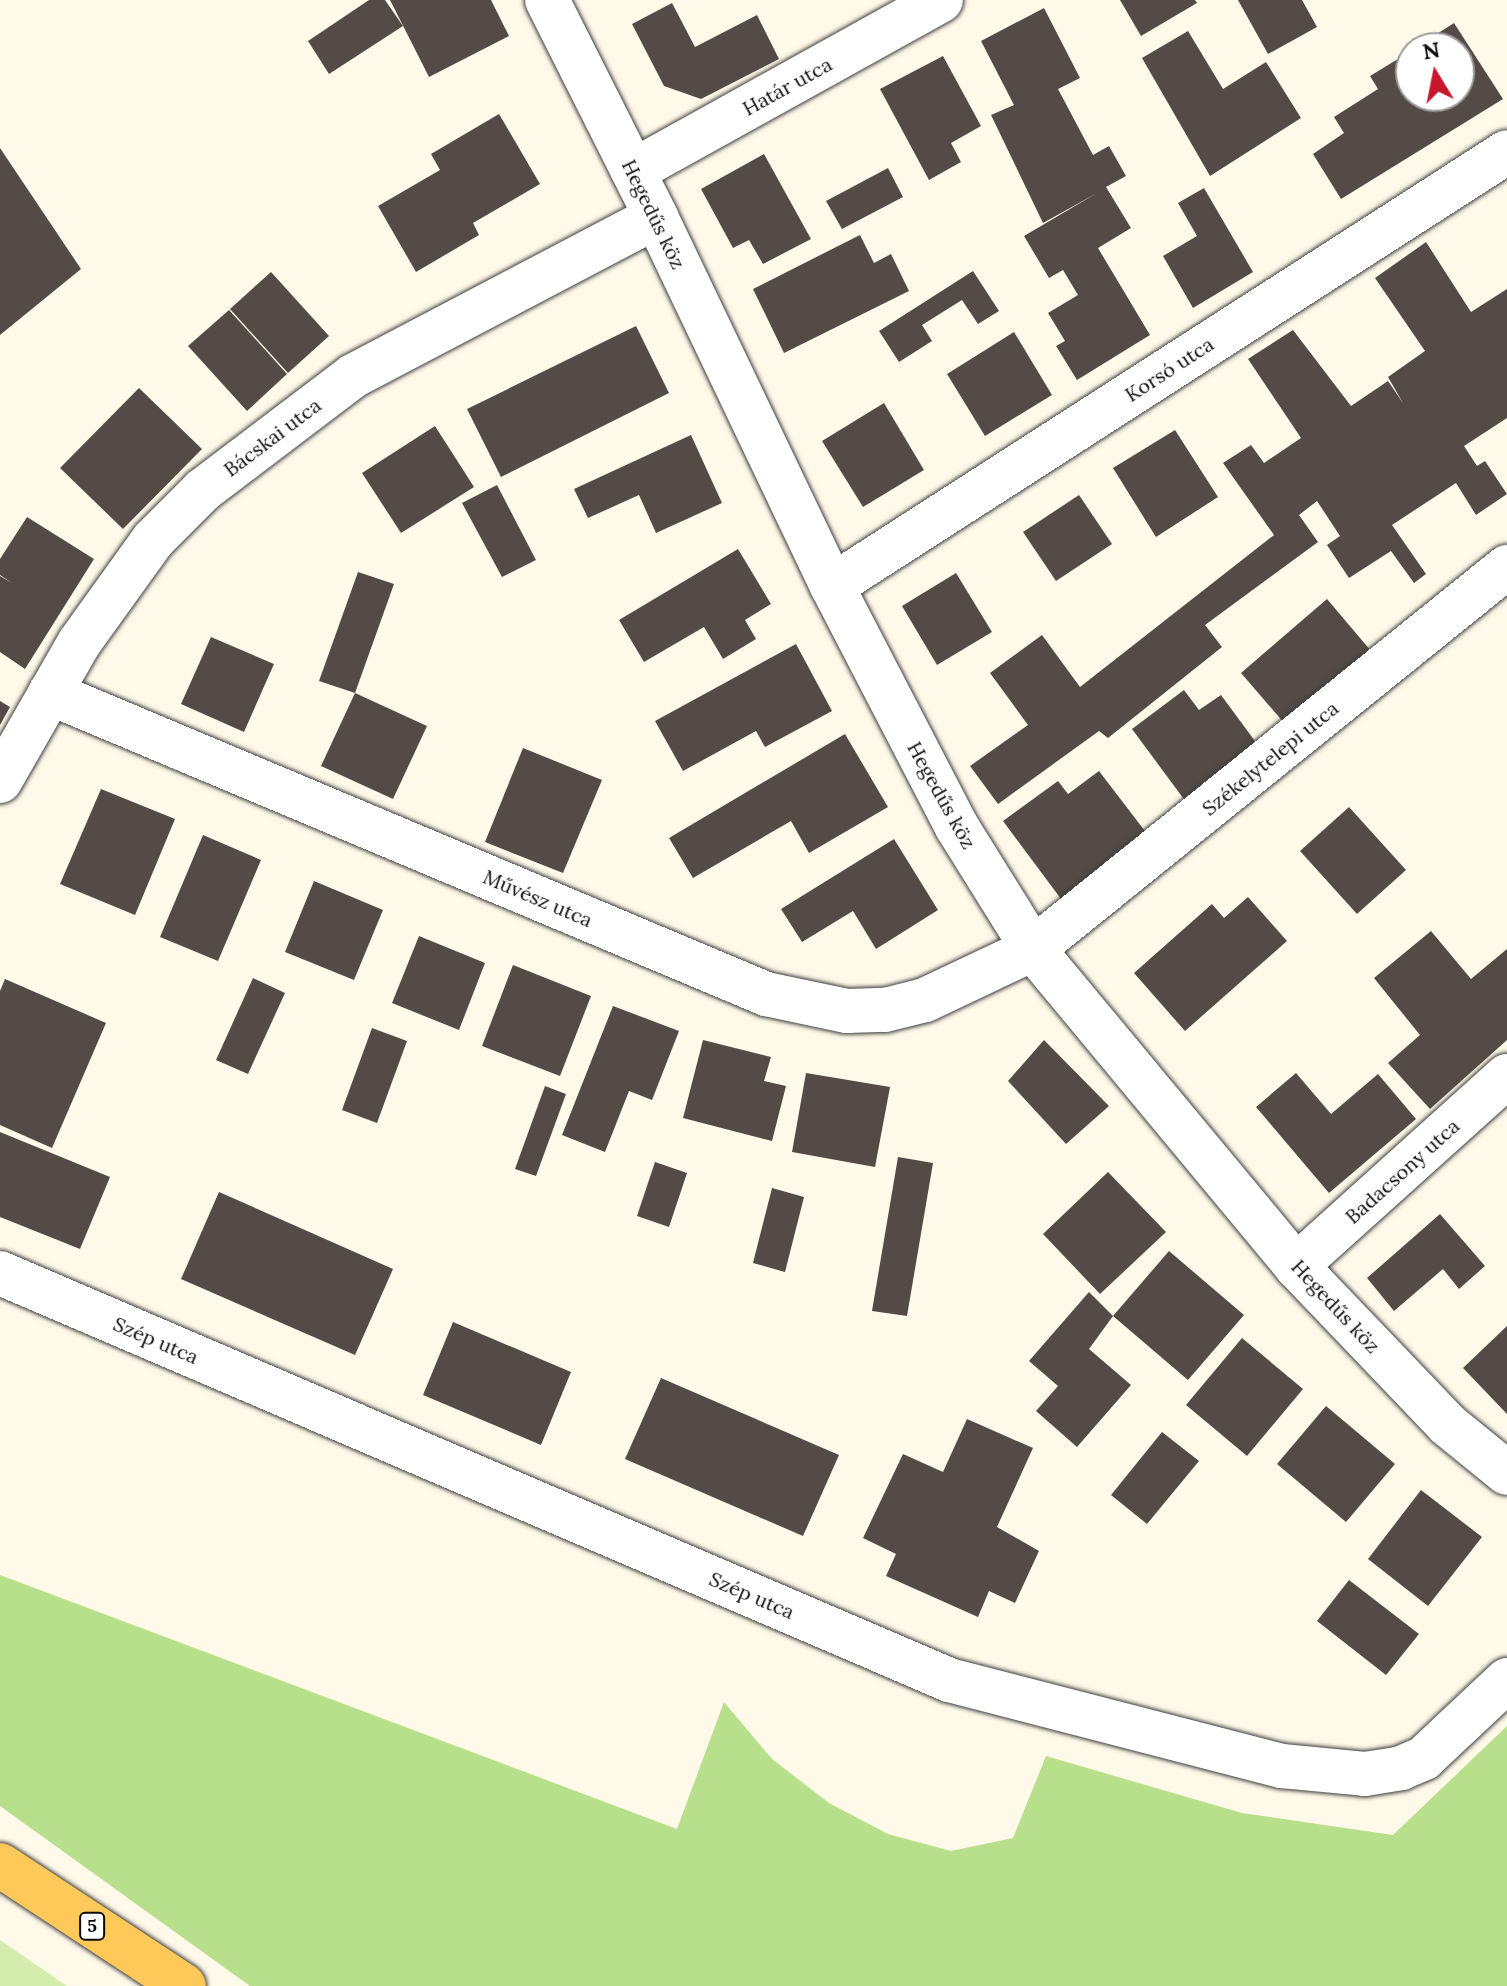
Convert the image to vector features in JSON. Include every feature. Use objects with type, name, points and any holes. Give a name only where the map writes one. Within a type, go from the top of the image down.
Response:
[{"type":"main road","name":"5","points":[[0,1865],[184,1986]]},
{"type":"street","name":"Hegedűs köz","points":[[547,0],[656,217],[832,586],[957,827],[1033,949],[1296,1266],[1448,1425],[1507,1473]]},
{"type":"street","name":"Határ utca","points":[[633,171],[941,0]]},
{"type":"street","name":"Korsó utca","points":[[832,586],[1507,152]]},
{"type":"street","name":"Bácskai utca","points":[[0,781],[79,643],[153,540],[203,490],[271,435],[353,376],[656,217]]},
{"type":"street","name":"Székelytelepi utca","points":[[1033,949],[1507,567]]},
{"type":"street","name":"Művész utca","points":[[50,693],[766,994],[847,1011],[885,1010],[925,1000],[1033,949]]},
{"type":"street","name":"Badacsony utca","points":[[1296,1266],[1507,1076]]},
{"type":"street","name":"Szép utca","points":[[0,1273],[949,1680],[1282,1766],[1365,1774],[1401,1768],[1424,1758],[1507,1680]]},
{"type":"green space","points":[[0,1575],[677,1829],[724,1702],[772,1759],[829,1803],[888,1834],[951,1851],[1013,1838],[1046,1756],[1242,1813],[1393,1835],[1507,1726],[1507,1986],[250,1986],[0,1806]]},
{"type":"green space","points":[[0,1940],[67,1986],[0,1986]]},
{"type":"building","points":[[369,0],[385,0],[403,26],[329,74],[308,41]]},
{"type":"building","points":[[390,0],[491,0],[509,36],[429,77]]},
{"type":"building","points":[[1120,0],[1195,0],[1197,3],[1141,36]]},
{"type":"building","points":[[1238,0],[1302,0],[1317,27],[1268,54]]},
{"type":"building","points":[[672,3],[695,47],[757,15],[779,59],[701,99],[664,86],[632,24]]},
{"type":"building","points":[[1044,8],[1080,78],[1058,89],[1093,155],[1109,146],[1126,176],[1106,187],[1131,228],[1098,248],[1150,335],[1077,380],[1056,346],[1065,341],[1048,313],[1078,295],[1063,270],[1049,278],[1024,236],[1097,193],[1043,223],[991,115],[1014,105],[981,41]]},
{"type":"building","points":[[1454,23],[1460,32],[1440,32]]},
{"type":"building","points":[[1188,31],[1223,89],[1266,62],[1301,118],[1210,176],[1142,58]]},
{"type":"building","points":[[943,56],[981,126],[951,143],[961,162],[929,180],[880,89]]},
{"type":"building","points":[[1475,56],[1503,99],[1341,199],[1313,154],[1344,133],[1334,117],[1378,89],[1370,76],[1395,61],[1395,112],[1475,112]]},
{"type":"building","points":[[499,114],[540,184],[473,223],[479,235],[416,272],[378,206],[440,170],[431,154]]},
{"type":"building","points":[[0,148],[81,269],[0,335]]},
{"type":"building","points":[[764,154],[811,239],[763,264],[749,240],[733,248],[701,189]]},
{"type":"building","points":[[888,168],[903,197],[842,229],[826,201]]},
{"type":"building","points":[[1204,188],[1253,272],[1193,308],[1163,256],[1197,236],[1178,203]]},
{"type":"building","points":[[860,235],[874,263],[891,254],[909,291],[784,353],[753,289]]},
{"type":"building","points":[[1426,242],[1471,312],[1507,289],[1507,418],[1464,446],[1477,466],[1485,461],[1507,494],[1476,515],[1456,483],[1392,525],[1426,574],[1414,583],[1391,551],[1349,578],[1327,545],[1340,536],[1317,501],[1299,515],[1318,542],[1205,625],[1222,647],[1108,738],[1099,731],[998,804],[970,766],[1028,725],[990,673],[1042,635],[1080,687],[1274,535],[1223,463],[1251,445],[1264,463],[1301,438],[1248,359],[1293,330],[1351,406],[1388,381],[1403,403],[1388,377],[1425,351],[1375,278]]},
{"type":"building","points":[[973,271],[999,311],[978,324],[962,300],[922,325],[932,341],[899,362],[879,331]]},
{"type":"building","points":[[271,272],[329,336],[288,373],[230,309]]},
{"type":"building","points":[[229,310],[287,374],[247,411],[188,346]]},
{"type":"building","points":[[636,326],[669,393],[501,477],[467,409]]},
{"type":"building","points":[[1014,332],[1052,395],[985,436],[947,374]]},
{"type":"building","points":[[139,388],[202,449],[123,529],[60,468]]},
{"type":"building","points":[[884,403],[924,470],[863,507],[822,441]]},
{"type":"building","points":[[435,426],[474,487],[401,533],[362,473]]},
{"type":"building","points":[[1175,430],[1218,497],[1156,537],[1113,468]]},
{"type":"building","points":[[691,435],[722,503],[656,533],[639,495],[588,518],[574,489]]},
{"type":"building","points":[[497,485],[536,560],[502,577],[462,503]]},
{"type":"building","points":[[1079,495],[1112,544],[1056,581],[1023,532]]},
{"type":"building","points":[[27,517],[94,559],[25,669],[0,652],[0,576],[12,583],[0,575],[0,559]]},
{"type":"building","points":[[738,549],[771,604],[745,620],[756,639],[723,659],[704,627],[644,662],[619,620]]},
{"type":"building","points":[[358,572],[394,584],[355,693],[319,681]]},
{"type":"building","points":[[956,573],[992,632],[937,665],[902,606]]},
{"type":"building","points":[[1327,599],[1371,651],[1285,724],[1241,673]]},
{"type":"building","points":[[211,637],[274,664],[244,732],[181,704]]},
{"type":"building","points":[[796,644],[832,711],[765,747],[756,731],[683,771],[655,721]]},
{"type":"building","points":[[1184,690],[1199,710],[1221,695],[1263,752],[1189,806],[1132,729]]},
{"type":"building","points":[[355,693],[427,726],[393,799],[321,766]]},
{"type":"building","points":[[0,701],[10,707],[0,725]]},
{"type":"building","points":[[845,734],[888,807],[809,853],[791,821],[693,878],[669,838]]},
{"type":"building","points":[[523,748],[602,780],[563,873],[485,842]]},
{"type":"building","points":[[1099,771],[1151,839],[1064,903],[1003,821],[1058,781],[1068,794]]},
{"type":"building","points":[[101,789],[175,819],[135,915],[60,884]]},
{"type":"building","points":[[1349,807],[1406,870],[1357,914],[1300,851]]},
{"type":"building","points":[[203,835],[261,860],[218,961],[160,937]]},
{"type":"building","points":[[894,839],[938,910],[876,949],[853,911],[802,942],[781,909]]},
{"type":"building","points":[[314,881],[383,910],[354,980],[285,952]]},
{"type":"building","points":[[1248,897],[1287,941],[1185,1031],[1134,973],[1212,904],[1224,918]]},
{"type":"building","points":[[1431,931],[1471,979],[1507,949],[1507,1040],[1430,1109],[1388,1063],[1420,1035],[1374,978]]},
{"type":"building","points":[[419,936],[485,963],[459,1030],[392,1003]]},
{"type":"building","points":[[513,965],[591,996],[560,1076],[482,1046]]},
{"type":"building","points":[[253,978],[285,993],[248,1074],[216,1060]]},
{"type":"building","points":[[5,979],[106,1023],[52,1148],[0,1125],[0,991]]},
{"type":"building","points":[[613,1006],[679,1031],[652,1100],[629,1091],[605,1152],[562,1135]]},
{"type":"building","points":[[372,1028],[407,1041],[377,1123],[342,1110]]},
{"type":"building","points":[[703,1040],[771,1057],[764,1081],[786,1086],[772,1141],[683,1118]]},
{"type":"building","points":[[1044,1040],[1109,1106],[1066,1144],[1008,1081]]},
{"type":"building","points":[[806,1073],[890,1087],[875,1167],[792,1152]]},
{"type":"building","points":[[1296,1073],[1331,1114],[1378,1074],[1416,1119],[1329,1193],[1256,1107]]},
{"type":"building","points":[[545,1086],[566,1094],[536,1176],[515,1169]]},
{"type":"building","points":[[0,1132],[110,1177],[80,1249],[0,1217]]},
{"type":"building","points":[[898,1157],[933,1163],[907,1316],[872,1311]]},
{"type":"building","points":[[655,1162],[687,1173],[669,1227],[637,1216]]},
{"type":"building","points":[[1108,1172],[1166,1232],[1100,1294],[1043,1234]]},
{"type":"building","points":[[772,1188],[804,1197],[785,1272],[753,1263]]},
{"type":"building","points":[[219,1192],[393,1269],[355,1355],[181,1279]]},
{"type":"building","points":[[1440,1214],[1485,1266],[1459,1289],[1443,1269],[1394,1311],[1367,1278]]},
{"type":"building","points":[[1169,1251],[1244,1315],[1188,1380],[1113,1316]]},
{"type":"building","points":[[1089,1292],[1113,1316],[1089,1349],[1131,1385],[1077,1447],[1036,1411],[1058,1386],[1029,1361]]},
{"type":"building","points":[[453,1322],[571,1372],[541,1445],[423,1395]]},
{"type":"building","points":[[1507,1326],[1507,1414],[1463,1368]]},
{"type":"building","points":[[1242,1338],[1303,1389],[1247,1456],[1186,1405]]},
{"type":"building","points":[[661,1378],[839,1455],[803,1536],[625,1459]]},
{"type":"building","points":[[1326,1406],[1395,1464],[1346,1522],[1277,1464]]},
{"type":"building","points":[[967,1419],[1033,1448],[997,1527],[1039,1551],[1015,1603],[989,1591],[978,1617],[886,1576],[896,1554],[863,1538],[903,1454],[943,1472]]},
{"type":"building","points":[[1162,1432],[1199,1461],[1147,1524],[1111,1495]]},
{"type":"building","points":[[1421,1490],[1482,1537],[1428,1606],[1368,1559]]},
{"type":"building","points":[[1349,1580],[1419,1634],[1386,1675],[1317,1621]]}]
